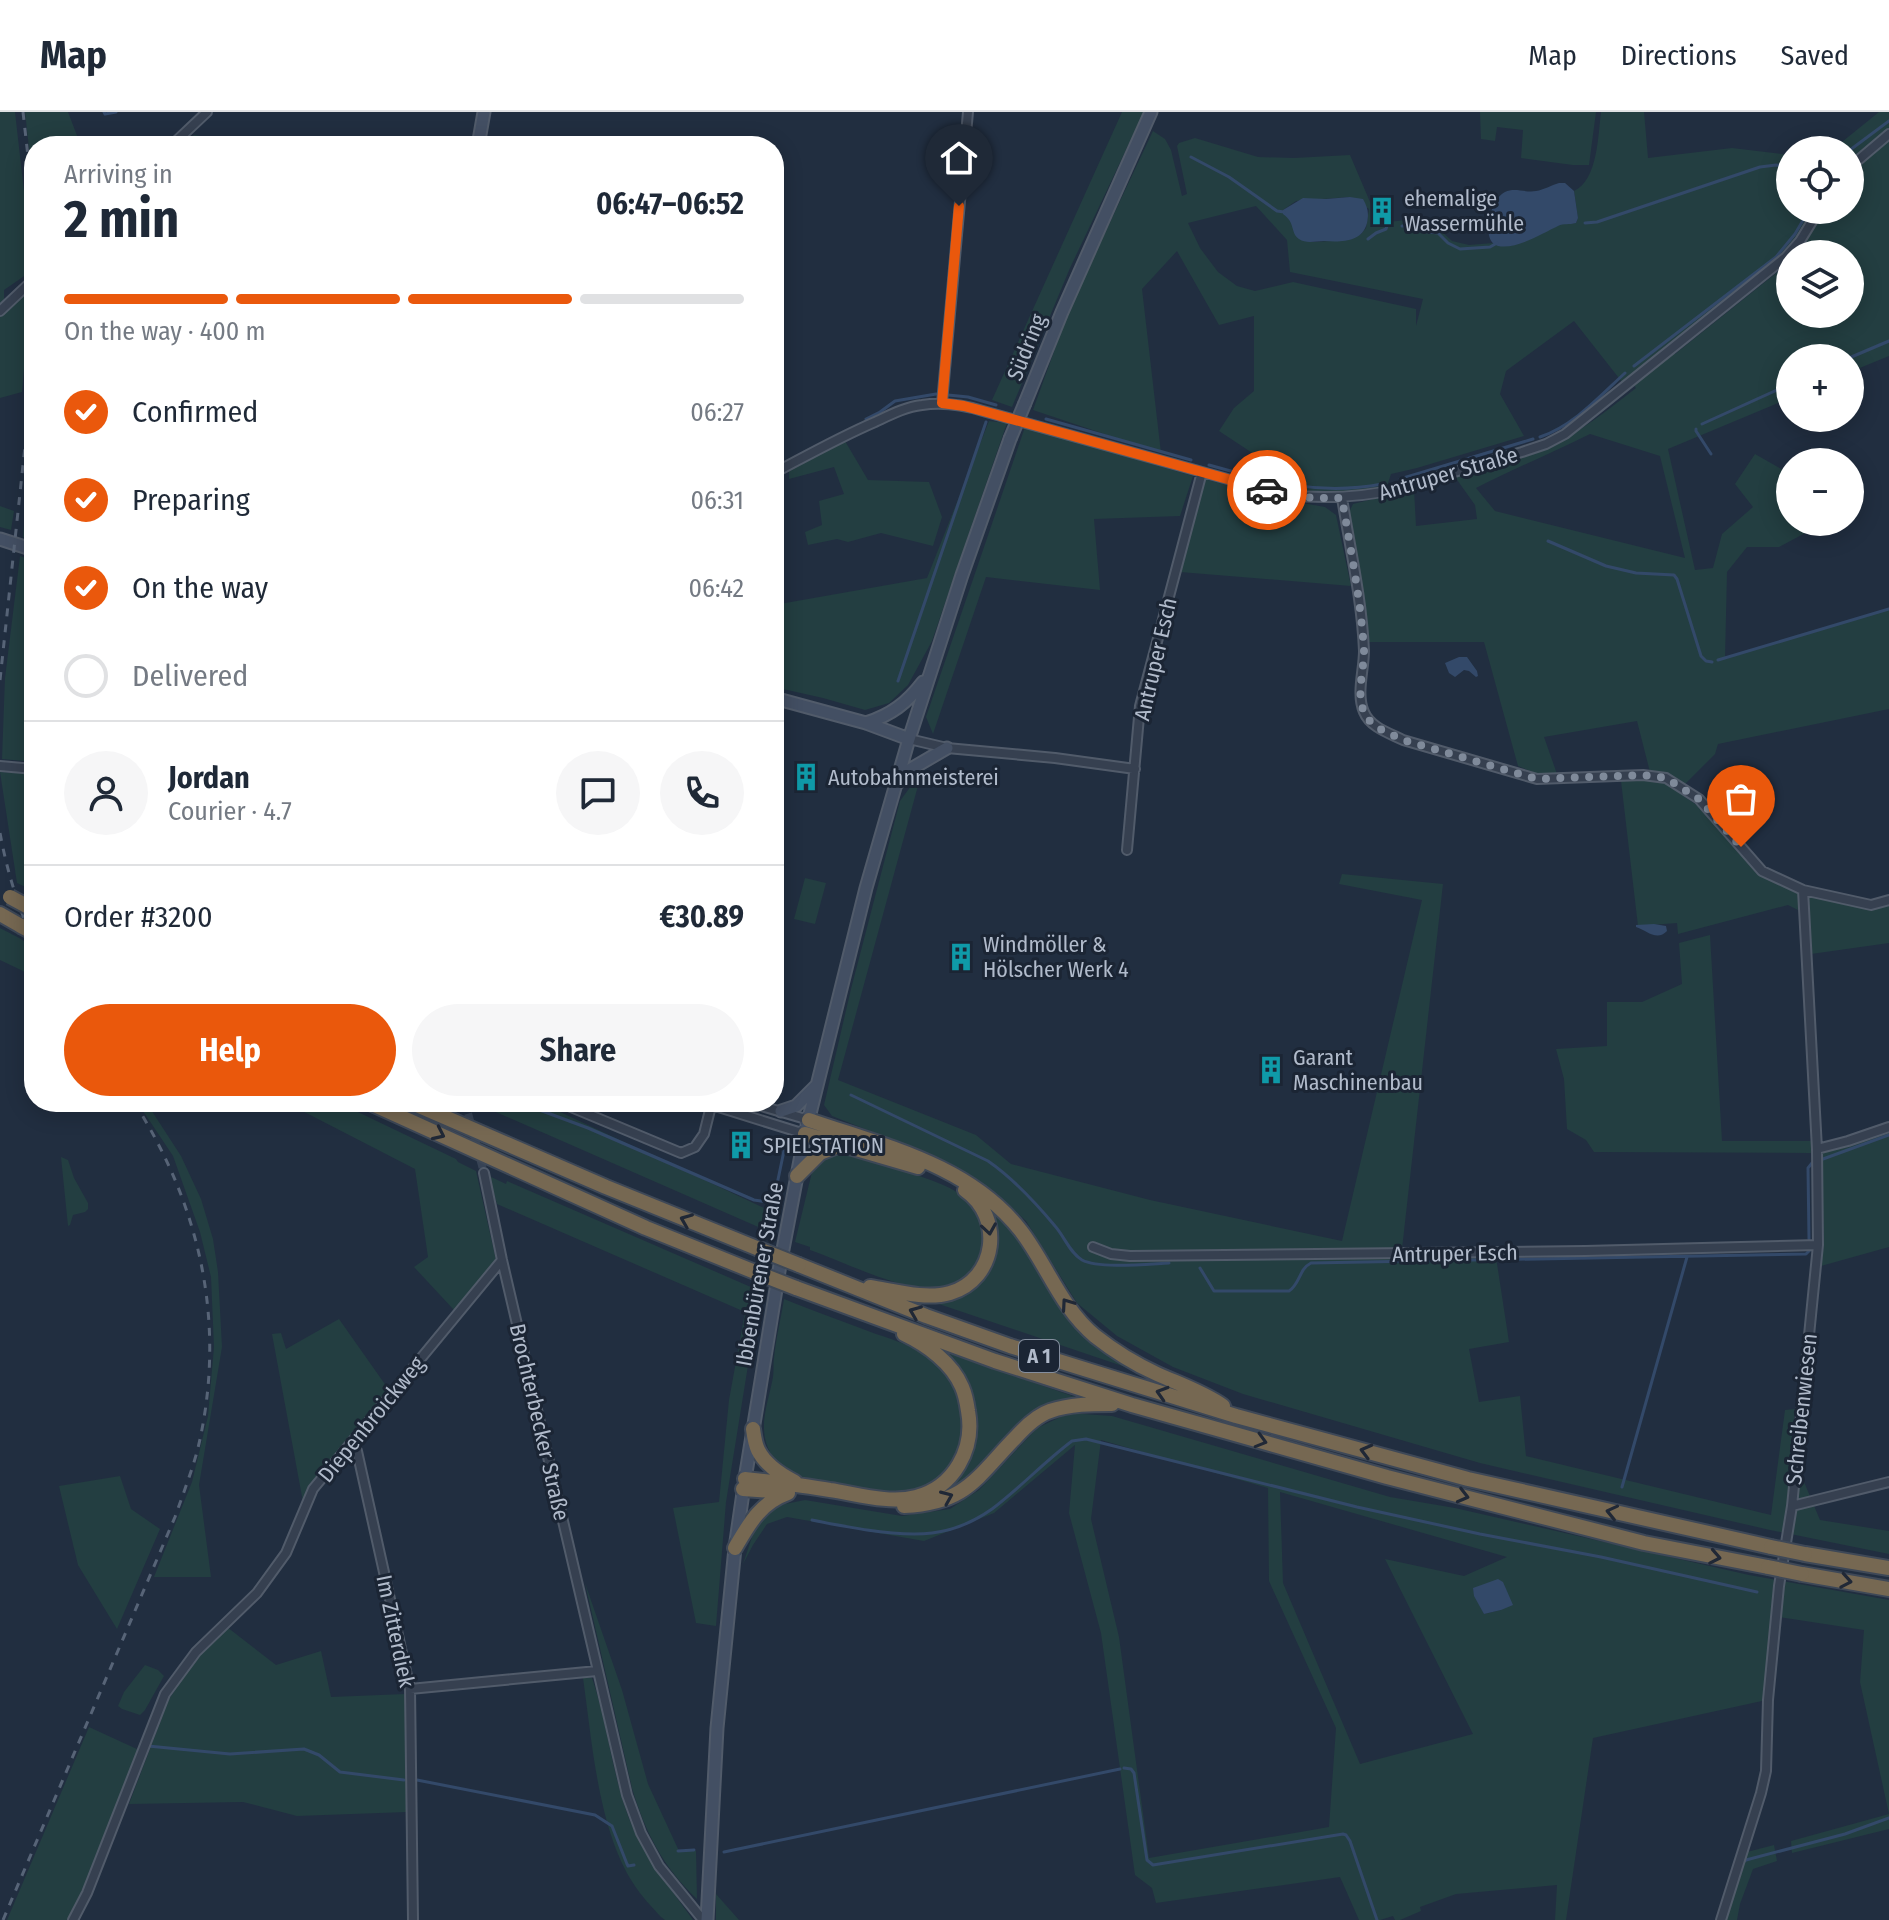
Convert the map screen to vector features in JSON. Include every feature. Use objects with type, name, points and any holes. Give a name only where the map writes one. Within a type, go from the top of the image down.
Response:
[{"type":"highway","points":[[5,894],[24,904]]},
{"type":"highway","points":[[0,914],[24,927]]},
{"type":"highway","name":"A 1","points":[[390,1112],[646,1228],[755,1272],[995,1361],[1132,1405],[1387,1477],[1644,1543],[1889,1589]]},
{"type":"highway","name":"A 1","points":[[433,1112],[759,1249],[1010,1346],[1236,1416],[1468,1479],[1771,1547],[1889,1568]]},
{"type":"highway","points":[[807,1127],[840,1145],[910,1164],[953,1182],[970,1193],[986,1214],[991,1235],[989,1254],[970,1282],[948,1294],[917,1294],[846,1284]]},
{"type":"highway","points":[[807,1127],[903,1152],[968,1183],[1004,1211],[1023,1233],[1069,1308],[1093,1335],[1124,1357],[1216,1401],[1236,1416]]},
{"type":"highway","points":[[797,1176],[820,1153],[840,1145]]},
{"type":"highway","points":[[744,1484],[802,1485],[891,1499],[916,1497],[940,1485],[960,1466],[970,1438],[969,1414],[962,1387],[942,1358],[858,1310]]},
{"type":"highway","points":[[744,1484],[788,1493],[807,1492],[902,1506],[924,1505],[943,1501],[968,1487],[1023,1429],[1048,1411],[1087,1404],[1132,1405]]},
{"type":"highway","points":[[753,1429],[758,1450],[770,1465],[784,1477],[802,1485]]},
{"type":"highway","points":[[735,1548],[754,1517],[775,1498],[788,1493]]},
{"type":"main road","points":[[480,136],[484,112]]},
{"type":"main road","name":"Südring","points":[[909,739],[1010,439],[1062,312],[1151,112]]},
{"type":"main road","points":[[0,539],[24,547]]},
{"type":"main road","points":[[866,723],[896,710],[912,697],[929,675]]},
{"type":"main road","points":[[784,701],[866,723],[909,739]]},
{"type":"main road","name":"Ibbenbürener Straße","points":[[705,1920],[717,1728],[735,1548],[780,1265],[817,1085],[866,888],[909,739]]},
{"type":"main road","points":[[895,786],[911,769],[947,748]]},
{"type":"main road","points":[[784,1110],[796,1106],[817,1085]]},
{"type":"street","points":[[182,136],[207,112]]},
{"type":"street","points":[[942,403],[968,112]]},
{"type":"street","points":[[1864,155],[1889,134]]},
{"type":"street","name":"Antruper Straße","points":[[784,468],[895,413],[918,405],[942,403],[983,411],[1285,495],[1342,498],[1397,489],[1522,452],[1565,434],[1786,257],[1810,224]]},
{"type":"street","points":[[0,311],[24,288]]},
{"type":"street","name":"Antruper Esch","points":[[1127,850],[1140,706],[1202,472]]},
{"type":"street","points":[[1342,498],[1364,653],[1361,698],[1369,721],[1403,740],[1537,779],[1643,775],[1666,778],[1699,799],[1762,871],[1803,890],[1871,905],[1889,900]]},
{"type":"street","points":[[909,739],[947,748],[1135,769]]},
{"type":"street","points":[[0,766],[24,768]]},
{"type":"street","name":"Schreibenwiesen","points":[[1721,1920],[1766,1771],[1768,1700],[1779,1586],[1792,1506],[1818,1245],[1817,1149],[1803,890]]},
{"type":"street","points":[[583,1112],[681,1153],[695,1147],[704,1134],[710,1112]]},
{"type":"street","points":[[745,1112],[807,1127]]},
{"type":"street","points":[[783,1112],[807,1127]]},
{"type":"street","points":[[1817,1149],[1889,1127]]},
{"type":"street","name":"Brochterbecker Straße","points":[[484,1173],[627,1795],[641,1833],[659,1866],[705,1920]]},
{"type":"street","name":"Antruper Esch","points":[[1093,1247],[1111,1254],[1130,1256],[1818,1245]]},
{"type":"street","name":"Diepenbroickweg","points":[[73,1920],[98,1867],[165,1694],[196,1652],[257,1593],[286,1553],[313,1489],[502,1260]]},
{"type":"street","name":"Im Zitterdiek","points":[[351,1444],[357,1451],[410,1689],[413,1920]]},
{"type":"street","points":[[1792,1506],[1889,1482]]},
{"type":"street","points":[[410,1689],[597,1671]]},
{"type":"green space","points":[[0,112],[15,112],[24,191],[24,276],[4,290],[4,299],[0,303]]},
{"type":"green space","points":[[25,112],[68,112],[77,136],[28,136]]},
{"type":"green space","points":[[1122,112],[1144,112],[1070,268],[1012,407],[992,400]]},
{"type":"green space","points":[[1480,112],[1596,112],[1589,165],[1521,158],[1523,130],[1497,127],[1495,141],[1481,139]]},
{"type":"green space","points":[[1601,112],[1644,112],[1648,158],[1732,148],[1776,153],[1776,224],[1864,224],[1864,136],[1849,136],[1879,112],[1889,112],[1889,356],[1864,366],[1864,344],[1776,344],[1776,404],[1668,449],[1695,570],[1713,568],[1722,534],[1753,507],[1735,484],[1755,454],[1776,466],[1776,536],[1800,536],[1779,547],[1747,547],[1727,572],[1725,659],[1889,608],[1889,709],[1718,744],[1715,754],[1682,787],[1657,771],[1650,772],[1637,721],[1544,737],[1557,774],[1537,774],[1518,766],[1484,642],[1367,642],[1348,514],[1353,504],[1414,489],[1416,526],[1477,519],[1475,505],[1455,477],[1546,448],[1593,421],[1636,388],[1628,378],[1622,382],[1574,321],[1506,371],[1500,394],[1524,436],[1391,474],[1387,486],[1343,494],[1289,489],[1258,480],[1269,464],[1219,431],[1234,408],[1254,391],[1254,316],[1219,325],[1177,251],[1142,289],[1161,453],[1033,410],[1070,307],[1153,131],[1165,139],[1171,150],[1182,196],[1187,194],[1177,146],[1195,138],[1258,157],[1350,155],[1379,223],[1406,220],[1422,227],[1438,228],[1452,241],[1469,245],[1493,243],[1505,246],[1523,242],[1561,224],[1576,223],[1574,191],[1588,177]],"holes":[[[1350,197],[1369,209],[1366,228],[1349,240],[1312,242],[1294,231],[1283,210],[1296,201]],[[1256,206],[1287,240],[1290,272],[1423,299],[1416,326],[1416,309],[1293,282],[1255,291],[1237,286],[1218,272],[1200,248],[1188,223]],[[1590,434],[1660,456],[1685,558],[1495,511],[1476,488]]]},
{"type":"green space","points":[[24,295],[22,392],[0,398],[0,317]]},
{"type":"green space","points":[[989,421],[1007,423],[932,641],[908,685],[889,703],[865,710],[784,689],[784,603],[927,578]]},
{"type":"green space","points":[[1025,427],[1193,476],[1180,516],[1094,519],[1100,590],[986,577],[933,734],[926,717]]},
{"type":"green space","points":[[845,441],[868,480],[929,482],[942,517],[933,546],[881,533],[848,542],[837,539],[808,545],[805,532],[822,525],[819,501],[844,494],[834,467],[789,479],[789,471]]},
{"type":"green space","points":[[1204,479],[1325,507],[1336,515],[1351,586],[1180,572]]},
{"type":"green space","points":[[0,506],[14,511],[11,530],[0,527]]},
{"type":"green space","points":[[20,556],[24,557],[24,761],[2,759],[5,678]]},
{"type":"green space","points":[[922,771],[838,1080],[976,1135],[1011,1164],[1150,1200],[1342,1241],[1422,900],[1339,884],[1342,874],[1443,884],[1401,1258],[1496,1257],[1509,1342],[1469,1349],[1479,1402],[1520,1396],[1526,1456],[1771,1515],[1785,1410],[1795,1409],[1791,1451],[1820,1520],[1889,1531],[1889,1554],[1770,1530],[1480,1463],[1243,1394],[1173,1367],[1117,1336],[1077,1303],[1026,1221],[996,1193],[946,1161],[832,1116],[824,1105],[900,801]]},
{"type":"green space","points":[[0,772],[24,773],[24,886],[17,883]]},
{"type":"green space","points":[[1621,781],[1665,783],[1698,806],[1763,876],[1807,894],[1889,903],[1889,943],[1811,954],[1800,911],[1788,905],[1678,934],[1677,923],[1638,926]]},
{"type":"green space","points":[[805,878],[826,883],[815,924],[794,919]]},
{"type":"green space","points":[[0,928],[24,941],[24,972],[0,960]]},
{"type":"green space","points":[[1710,935],[1722,1141],[1811,1141],[1811,1153],[1594,1152],[1586,1140],[1567,1129],[1564,1079],[1556,1049],[1607,1046],[1607,1002],[1642,1002],[1682,984],[1679,943]]},
{"type":"green space","points":[[144,1112],[152,1112],[181,1156],[201,1199],[213,1239],[218,1272],[222,1347],[199,1485],[211,1577],[154,1577],[192,1482],[208,1416],[214,1347],[211,1277],[200,1232],[173,1156]]},
{"type":"green space","points":[[304,1112],[358,1112],[476,1171],[496,1260],[454,1310],[414,1267],[428,1257],[415,1169]]},
{"type":"green space","points":[[496,1112],[560,1112],[777,1214],[774,1234]]},
{"type":"green space","points":[[1889,1130],[1889,1247],[1821,1266],[1824,1244],[1821,1153]]},
{"type":"green space","points":[[837,1152],[903,1170],[958,1193],[981,1222],[981,1254],[974,1268],[962,1279],[946,1286],[912,1286],[868,1273],[795,1242],[812,1172],[818,1162]]},
{"type":"green space","points":[[61,1157],[68,1160],[88,1203],[88,1209],[73,1215],[68,1226]]},
{"type":"green space","points":[[489,1176],[506,1184],[507,1181],[760,1291],[726,1502],[716,1626],[696,1623],[673,1508],[719,1502],[729,1400],[745,1312],[497,1204]]},
{"type":"green space","points":[[982,1201],[1013,1225],[1056,1296],[1143,1373],[927,1300],[946,1297],[987,1265]]},
{"type":"green space","points":[[784,1299],[907,1345],[922,1352],[942,1369],[957,1393],[963,1432],[956,1458],[937,1479],[913,1490],[860,1488],[812,1480],[791,1472],[774,1458],[765,1439],[764,1421]]},
{"type":"green space","points":[[339,1319],[392,1391],[315,1480],[303,1502],[272,1334],[281,1333],[286,1349]]},
{"type":"green space","points":[[941,1352],[1081,1399],[1064,1403],[959,1490],[925,1497],[973,1436]]},
{"type":"green space","points":[[1069,1413],[1112,1416],[1390,1497],[1455,1508],[1749,1575],[1889,1600],[1889,1814],[1860,1682],[1864,1630],[1779,1617],[1771,1699],[1593,1738],[1566,1920],[1555,1920],[1557,1885],[1456,1894],[1420,1907],[1421,1911],[1400,1920],[1395,1920],[1393,1916],[1380,1920],[1359,1920],[1340,1877],[1156,1903],[1152,1888],[1135,1875],[1101,1633],[1069,1513],[1075,1445],[994,1513],[924,1541],[787,1517],[767,1524],[743,1564],[755,1528],[765,1512],[780,1505],[805,1500],[902,1516],[950,1509],[979,1490],[1037,1428]],"holes":[[[1101,1440],[1268,1488],[1269,1581],[1336,1728],[1329,1827],[1149,1858],[1119,1637],[1091,1519]],[[1280,1492],[1507,1557],[1464,1576],[1385,1559],[1473,1734],[1360,1764],[1283,1583]],[[1503,1582],[1501,1610],[1484,1614],[1473,1589]]]},
{"type":"green space","points":[[120,1476],[131,1509],[160,1529],[117,1629],[78,1565],[59,1486]]},
{"type":"green space","points":[[585,1583],[622,1690],[648,1784],[679,1851],[696,1851],[697,1899],[665,1861],[649,1834],[637,1804]]},
{"type":"green space","points":[[227,1627],[276,1665],[321,1651],[331,1697],[405,1694],[407,1812],[297,1816],[243,1802],[129,1804],[169,1699],[199,1655]]},
{"type":"green space","points":[[145,1665],[164,1676],[140,1715],[118,1706],[124,1692]]},
{"type":"green space","points":[[583,1678],[592,1678],[621,1794],[632,1825],[655,1867],[693,1920],[665,1920],[661,1917],[636,1888],[621,1861],[598,1784]]},
{"type":"green space","points":[[89,1727],[139,1750],[85,1891],[69,1920],[7,1920]]},
{"type":"green space","points":[[1889,1814],[1889,1829],[1792,1853],[1791,1841]]},
{"type":"green space","points":[[1774,1845],[1777,1861],[1753,1869],[1737,1920],[1726,1920],[1747,1852]]},
{"type":"green space","points":[[716,1894],[739,1920],[716,1920]]},
{"type":"water","points":[[1565,183],[1574,191],[1576,223],[1560,225],[1513,246],[1493,243],[1489,237],[1489,220],[1500,196],[1516,190],[1542,190]]},
{"type":"water","points":[[1303,198],[1363,199],[1368,216],[1364,230],[1350,240],[1302,241],[1296,237],[1290,221],[1283,214],[1283,210]]},
{"type":"water","points":[[1467,657],[1478,676],[1464,670],[1455,677],[1449,673],[1445,663]]},
{"type":"water","points":[[1636,925],[1666,926],[1667,931],[1655,935],[1636,927]]},
{"type":"water","points":[[1498,1579],[1503,1582],[1513,1605],[1484,1614],[1473,1588]]},
{"type":"waterway","points":[[104,112],[116,112]]},
{"type":"waterway","points":[[1864,140],[1889,121]]},
{"type":"waterway","points":[[1191,157],[1229,177],[1277,211],[1284,212]]},
{"type":"waterway","points":[[1585,223],[1597,222],[1760,167],[1776,165]]},
{"type":"waterway","points":[[1373,220],[1390,223]]},
{"type":"waterway","points":[[1368,239],[1386,229],[1388,222]]},
{"type":"waterway","points":[[1634,366],[1776,257],[1801,224]]},
{"type":"waterway","points":[[1402,226],[1438,233],[1460,249],[1490,247],[1497,243]]},
{"type":"waterway","points":[[1864,352],[1889,341]]},
{"type":"waterway","points":[[1540,437],[1575,418],[1625,373]]},
{"type":"waterway","points":[[1702,424],[1776,390]]},
{"type":"waterway","points":[[866,419],[895,401],[936,394]]},
{"type":"waterway","points":[[948,395],[996,405]]},
{"type":"waterway","points":[[1046,419],[1191,460]]},
{"type":"waterway","points":[[898,681],[986,422]]},
{"type":"waterway","points":[[1696,429],[1711,454]]},
{"type":"waterway","points":[[1400,479],[1533,439]]},
{"type":"waterway","points":[[1209,465],[1274,482],[1316,488],[1382,484]]},
{"type":"waterway","points":[[1548,541],[1606,566],[1636,573],[1674,575],[1701,656],[1712,662]]},
{"type":"waterway","points":[[1718,660],[1889,609]]},
{"type":"waterway","points":[[851,1095],[988,1161],[1032,1200],[1082,1260],[1111,1265],[1169,1263]]},
{"type":"waterway","points":[[545,1112],[754,1200],[768,1202],[775,1194],[786,1141]]},
{"type":"waterway","points":[[1823,1159],[1889,1135]]},
{"type":"waterway","points":[[1809,1239],[1808,1168],[1812,1163]]},
{"type":"waterway","points":[[1200,1268],[1214,1291],[1289,1291],[1311,1263],[1806,1254],[1809,1251]]},
{"type":"waterway","points":[[1622,1487],[1687,1257]]},
{"type":"waterway","points":[[812,1520],[901,1534],[932,1533],[962,1526],[992,1509],[1072,1441],[1086,1439],[1357,1507],[1757,1592]]},
{"type":"waterway","points":[[148,1746],[230,1754],[304,1749],[319,1755],[340,1772],[404,1780]]},
{"type":"waterway","points":[[1124,1768],[1134,1773],[1147,1860],[1153,1865],[1343,1834],[1350,1841],[1377,1920]]},
{"type":"waterway","points":[[724,1852],[1120,1769]]},
{"type":"waterway","points":[[417,1780],[595,1815],[612,1826],[628,1866],[634,1865]]},
{"type":"waterway","points":[[1742,1863],[1845,1834],[1889,1818]]},
{"type":"waterway","points":[[678,1851],[694,1850]]},
{"type":"tunnel","points":[[468,1112],[484,1173]]},
{"type":"railway","points":[[23,112],[26,136]]},
{"type":"railway","points":[[0,680],[24,456]]},
{"type":"railway","points":[[0,833],[24,918]]},
{"type":"railway","points":[[3,1920],[175,1517],[198,1448],[206,1402],[210,1357],[202,1268],[176,1183],[140,1112]]},
{"type":"way so far","points":[[1267,490],[1312,498],[1342,498],[1364,653],[1361,698],[1369,721],[1403,740],[1537,779],[1643,775],[1666,778],[1699,799],[1741,847]]},
{"type":"place","name":"ehemalige Wassermühle","points":[[1382,211]]},
{"type":"place","name":"Autobahnmeisterei","points":[[806,777]]},
{"type":"place","name":"Windmöller & Hölscher Werk 4","points":[[961,957]]},
{"type":"place","name":"Garant Maschinenbau","points":[[1271,1070]]},
{"type":"place","name":"SPIELSTATION","points":[[741,1145]]},
{"type":"route","points":[[959,206],[942,403],[983,411],[1267,490]]}]
